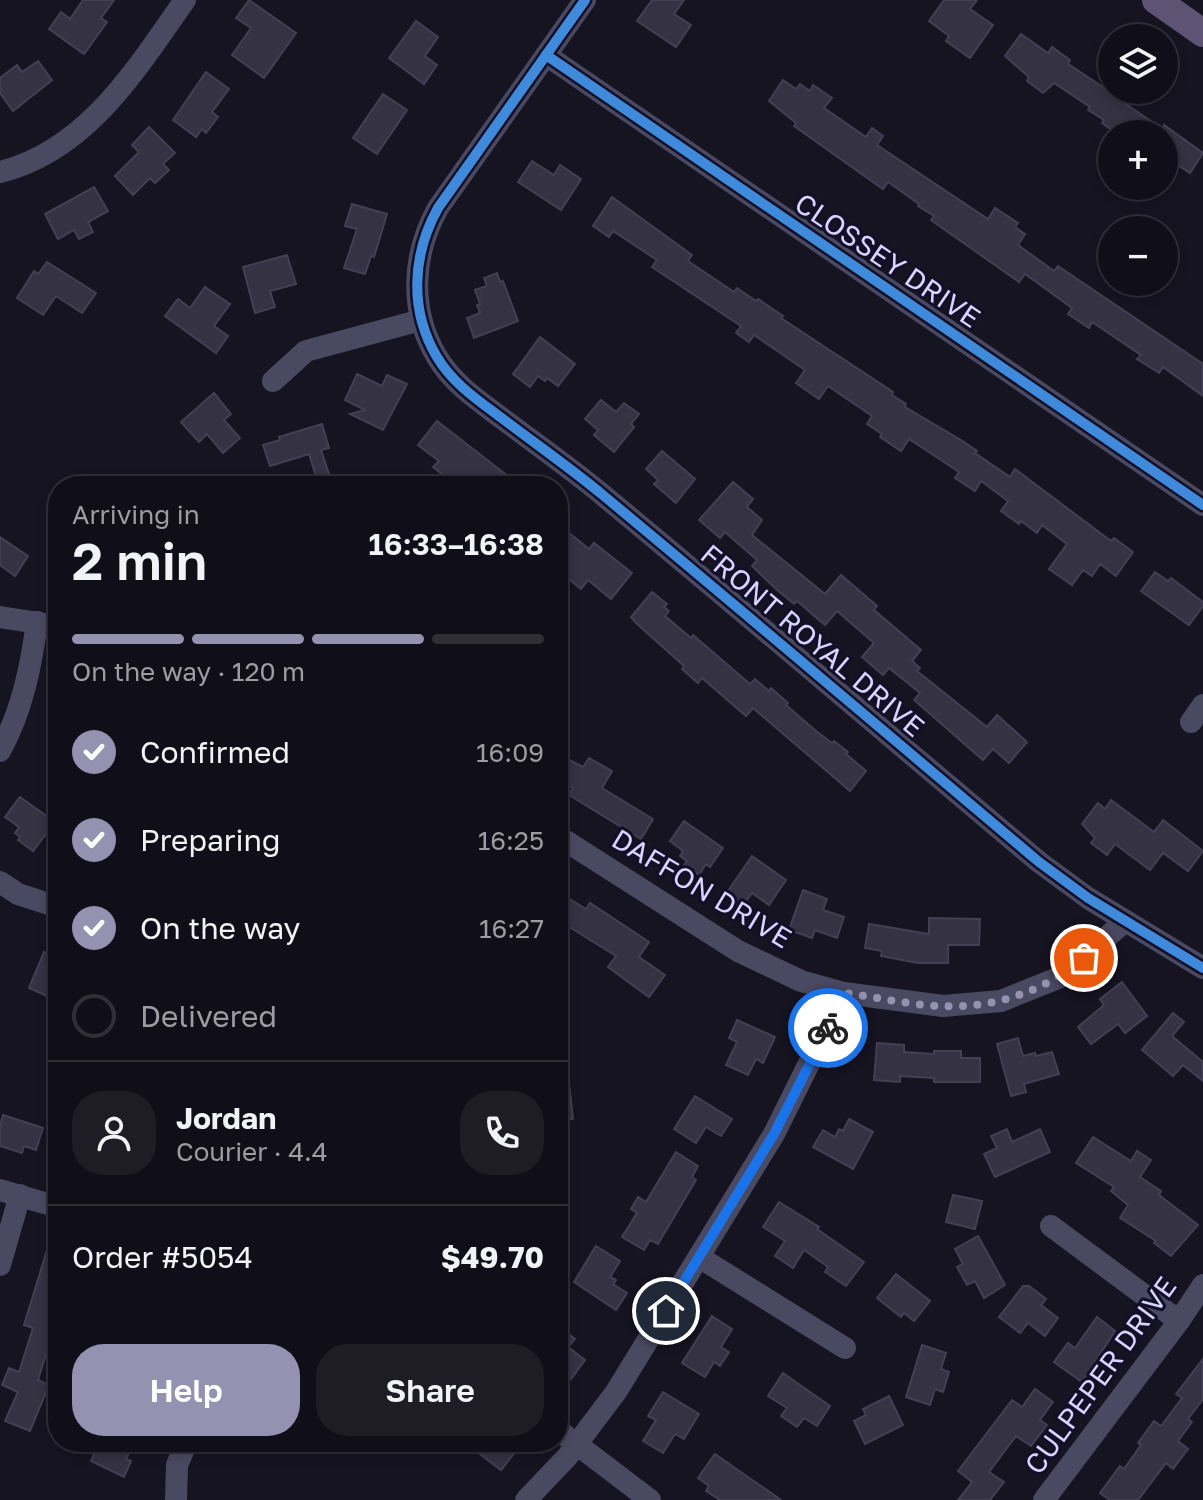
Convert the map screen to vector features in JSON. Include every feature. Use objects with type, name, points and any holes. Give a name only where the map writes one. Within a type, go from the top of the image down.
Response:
[{"type":"main road","points":[[1156,0],[1203,33]]},
{"type":"street","points":[[0,172],[14,169],[53,150],[94,119],[128,81],[185,0]]},
{"type":"street","name":"FRONT ROYAL DRIVE","points":[[585,0],[430,224],[418,267],[418,302],[421,320],[439,360],[469,394],[601,493],[1039,862],[1088,898],[1203,968]]},
{"type":"street","name":"CLOSSEY DRIVE","points":[[546,55],[1203,505]]},
{"type":"street","points":[[273,381],[306,351],[421,320]]},
{"type":"street","points":[[0,617],[48,624],[32,659],[24,693],[0,751]]},
{"type":"street","name":"DAFFON DRIVE","points":[[568,842],[738,951],[801,981],[844,993],[943,1006],[1001,1001],[1063,976],[1125,921]]},
{"type":"street","points":[[0,882],[18,894],[48,904]]},
{"type":"street","points":[[526,1500],[577,1445],[616,1392],[791,1103],[844,993]]},
{"type":"street","points":[[0,1265],[10,1192],[48,1204]]},
{"type":"street","points":[[1051,1226],[1179,1321]]},
{"type":"street","points":[[699,1257],[845,1348]]},
{"type":"street","name":"CULPEPER DRIVE","points":[[1044,1500],[1203,1285]]},
{"type":"street","points":[[568,1438],[650,1500]]},
{"type":"street","points":[[176,1500],[177,1465],[183,1452]]},
{"type":"building","points":[[83,0],[114,0],[101,18],[107,22],[84,54],[49,29],[61,12],[70,19]]},
{"type":"building","points":[[249,0],[296,33],[264,78],[232,55],[251,28],[236,18]]},
{"type":"building","points":[[652,0],[684,0],[674,14],[691,25],[676,47],[637,21]]},
{"type":"building","points":[[944,0],[977,0],[970,9],[993,25],[970,58],[946,41],[949,36],[929,21]]},
{"type":"building","points":[[416,21],[438,37],[425,56],[437,65],[424,84],[389,58]]},
{"type":"building","points":[[1021,34],[1048,53],[1052,47],[1070,60],[1068,64],[1098,84],[1098,104],[1126,104],[1149,120],[1104,120],[1054,83],[1043,93],[1027,81],[1029,77],[1005,56]]},
{"type":"building","points":[[38,61],[52,80],[13,111],[0,93],[0,78],[17,65],[22,72]]},
{"type":"building","points":[[206,72],[229,89],[212,112],[218,117],[206,133],[202,129],[196,137],[173,120]]},
{"type":"building","points":[[783,80],[796,89],[800,84],[810,91],[813,85],[832,98],[824,108],[866,137],[872,128],[883,136],[877,145],[988,219],[995,208],[1018,223],[1015,227],[1025,234],[1018,245],[1054,271],[1058,266],[1098,296],[1203,364],[1203,396],[1163,367],[1159,373],[1137,359],[1141,355],[1092,322],[1089,328],[1068,314],[1072,308],[1025,274],[1019,282],[931,220],[934,216],[888,182],[883,189],[794,126],[796,123],[769,101]]},
{"type":"building","points":[[383,94],[407,110],[377,154],[353,138]]},
{"type":"building","points":[[149,127],[175,153],[163,164],[169,170],[155,183],[150,178],[133,195],[115,176],[139,152],[132,145]]},
{"type":"building","points":[[1178,135],[1203,153],[1190,173],[1178,165]]},
{"type":"building","points":[[532,161],[554,175],[560,165],[581,179],[561,210],[518,182]]},
{"type":"building","points":[[94,187],[108,211],[88,222],[93,232],[79,239],[74,230],[58,239],[45,214]]},
{"type":"building","points":[[612,197],[692,255],[688,261],[734,292],[737,288],[756,301],[758,299],[783,316],[781,318],[893,392],[892,395],[906,404],[905,407],[961,440],[1010,477],[1015,469],[1111,541],[1114,538],[1133,552],[1116,576],[1100,564],[1092,576],[1083,570],[1072,585],[1049,569],[1067,544],[1042,525],[1037,533],[1021,521],[1019,524],[1001,511],[1008,501],[981,481],[975,491],[955,478],[959,472],[909,439],[901,451],[867,424],[872,416],[828,386],[819,399],[796,383],[805,370],[754,335],[749,342],[736,333],[741,326],[652,267],[657,260],[613,231],[609,237],[593,226]]},
{"type":"building","points":[[352,204],[387,214],[374,257],[371,256],[365,274],[344,268],[357,229],[345,226]]},
{"type":"building","points":[[287,255],[296,284],[270,291],[275,307],[255,313],[243,267]]},
{"type":"building","points":[[47,262],[96,293],[82,313],[56,296],[43,315],[17,298],[34,271],[38,274]]},
{"type":"building","points":[[497,273],[518,321],[474,338],[467,318],[480,313],[475,290],[487,286],[484,278]]},
{"type":"building","points":[[205,287],[230,304],[214,326],[228,336],[216,353],[165,316],[178,299],[190,308]]},
{"type":"building","points":[[540,337],[575,364],[558,386],[538,376],[530,387],[513,374]]},
{"type":"building","points":[[357,374],[382,386],[387,375],[407,384],[383,430],[350,414],[365,410],[345,400]]},
{"type":"building","points":[[214,393],[231,414],[224,420],[240,438],[223,453],[207,434],[199,442],[181,422]]},
{"type":"building","points":[[601,400],[616,412],[624,403],[639,414],[631,424],[634,427],[614,452],[594,435],[598,430],[585,419]]},
{"type":"building","points":[[437,421],[508,476],[444,476],[433,467],[439,461],[418,445]]},
{"type":"building","points":[[322,424],[329,448],[321,450],[330,476],[316,476],[309,454],[270,466],[263,445],[280,440],[279,437]]},
{"type":"building","points":[[662,451],[695,479],[676,503],[654,484],[658,480],[646,469]]},
{"type":"building","points":[[733,482],[753,499],[747,507],[762,520],[752,535],[825,594],[841,575],[877,606],[874,610],[921,650],[912,661],[920,668],[917,671],[987,727],[997,715],[1027,742],[1009,763],[993,749],[983,760],[914,700],[920,693],[889,668],[883,675],[862,657],[874,643],[837,611],[825,625],[797,601],[794,604],[776,589],[752,566],[757,560],[725,532],[720,538],[699,520]]},
{"type":"building","points":[[568,532],[589,549],[594,543],[632,573],[611,599],[588,580],[581,589],[568,578]]},
{"type":"building","points":[[0,537],[28,556],[15,576],[0,565]]},
{"type":"building","points":[[1155,572],[1168,581],[1171,578],[1203,602],[1189,625],[1141,591]]},
{"type":"building","points":[[652,592],[667,604],[664,607],[669,611],[665,616],[691,638],[693,635],[750,684],[755,679],[769,691],[771,688],[816,731],[848,752],[846,754],[866,771],[850,791],[753,708],[746,716],[702,678],[698,683],[682,669],[684,666],[636,623],[631,617]]},
{"type":"building","points":[[589,758],[612,771],[602,788],[653,819],[641,839],[569,795],[573,788],[568,785],[568,759],[583,767]]},
{"type":"building","points":[[20,797],[48,817],[48,831],[33,851],[18,840],[20,837],[15,833],[19,827],[5,817]]},
{"type":"building","points":[[1111,800],[1154,832],[1163,820],[1203,851],[1188,871],[1163,853],[1150,870],[1115,844],[1107,855],[1091,843],[1095,838],[1082,824],[1098,803],[1105,809]]},
{"type":"building","points":[[684,821],[723,848],[710,867],[706,864],[699,875],[684,865],[687,861],[680,856],[683,851],[670,841]]},
{"type":"building","points":[[752,856],[786,880],[769,905],[752,893],[743,905],[726,894]]},
{"type":"building","points":[[803,890],[827,899],[823,910],[844,917],[837,938],[815,930],[812,938],[789,930]]},
{"type":"building","points":[[568,898],[586,909],[590,903],[649,942],[639,957],[665,975],[649,997],[608,967],[616,956],[568,926]]},
{"type":"building","points":[[929,918],[980,919],[979,945],[948,945],[948,963],[918,963],[881,956],[882,951],[865,948],[869,924],[929,934]]},
{"type":"building","points":[[44,952],[48,954],[48,997],[29,988]]},
{"type":"building","points":[[1122,982],[1147,1016],[1125,1033],[1118,1024],[1091,1044],[1078,1027],[1104,1005],[1100,999]]},
{"type":"building","points":[[1173,1013],[1184,1022],[1172,1036],[1203,1062],[1203,1081],[1183,1065],[1173,1076],[1142,1050]]},
{"type":"building","points":[[737,1020],[775,1037],[763,1063],[756,1059],[748,1075],[726,1065],[737,1042],[729,1038]]},
{"type":"building","points":[[1018,1038],[1023,1056],[1052,1052],[1059,1074],[1024,1084],[1026,1092],[1011,1096],[997,1044]]},
{"type":"building","points":[[877,1043],[904,1045],[904,1052],[934,1054],[934,1051],[961,1051],[961,1058],[980,1058],[980,1082],[934,1082],[934,1078],[900,1076],[900,1082],[874,1080]]},
{"type":"building","points":[[568,1074],[573,1119],[568,1119]]},
{"type":"building","points":[[695,1096],[732,1119],[721,1136],[706,1127],[696,1143],[674,1129]]},
{"type":"building","points":[[3,1115],[43,1128],[36,1150],[24,1146],[22,1153],[0,1146]]},
{"type":"building","points":[[849,1119],[873,1132],[853,1169],[813,1147],[823,1130],[835,1137],[839,1129],[843,1131]]},
{"type":"building","points":[[1007,1129],[1012,1142],[1040,1129],[1050,1152],[995,1177],[984,1154],[997,1148],[991,1136]]},
{"type":"building","points":[[1093,1137],[1131,1161],[1137,1151],[1151,1160],[1140,1177],[1161,1191],[1159,1195],[1198,1225],[1171,1256],[1154,1243],[1156,1241],[1120,1218],[1128,1205],[1111,1191],[1114,1187],[1076,1163]]},
{"type":"building","points":[[676,1152],[698,1166],[692,1177],[696,1180],[658,1244],[650,1240],[644,1250],[622,1237],[637,1213],[631,1209],[638,1197],[646,1202]]},
{"type":"building","points":[[953,1195],[982,1201],[975,1229],[946,1222]]},
{"type":"building","points":[[779,1202],[819,1227],[817,1229],[864,1262],[846,1286],[825,1272],[828,1267],[804,1250],[793,1268],[775,1256],[785,1241],[763,1227]]},
{"type":"building","points":[[978,1236],[1005,1285],[984,1298],[975,1281],[967,1285],[957,1267],[963,1264],[955,1249]]},
{"type":"building","points":[[596,1246],[620,1261],[610,1277],[616,1280],[613,1284],[627,1293],[616,1310],[574,1282]]},
{"type":"building","points":[[48,1247],[48,1351],[38,1380],[48,1387],[30,1431],[5,1421],[18,1392],[2,1385],[9,1368],[19,1372],[33,1328],[24,1325]]},
{"type":"building","points":[[896,1274],[930,1301],[914,1321],[904,1313],[901,1317],[877,1298]]},
{"type":"building","points":[[1023,1286],[1029,1286],[1046,1299],[1041,1305],[1058,1318],[1045,1336],[1028,1323],[1020,1333],[999,1317]]},
{"type":"building","points":[[712,1316],[732,1329],[721,1347],[729,1352],[720,1366],[714,1362],[705,1377],[682,1363]]},
{"type":"building","points":[[1097,1317],[1115,1331],[1082,1382],[1054,1362],[1068,1343],[1075,1348]]},
{"type":"building","points":[[568,1334],[575,1339],[568,1347]]},
{"type":"building","points":[[922,1345],[946,1353],[941,1369],[949,1372],[943,1392],[935,1389],[930,1405],[906,1397]]},
{"type":"building","points":[[568,1347],[585,1360],[571,1379],[568,1377]]},
{"type":"building","points":[[1203,1359],[1203,1399],[1188,1419],[1192,1422],[1178,1441],[1188,1449],[1173,1469],[1166,1463],[1138,1500],[1110,1500],[1100,1493],[1120,1466],[1124,1469],[1154,1421],[1161,1426],[1182,1398],[1176,1394]]},
{"type":"building","points":[[783,1373],[830,1406],[817,1426],[804,1418],[797,1427],[781,1416],[787,1408],[768,1396]]},
{"type":"building","points":[[1035,1389],[1053,1402],[1040,1420],[1047,1425],[1031,1446],[1016,1436],[989,1472],[1004,1482],[990,1500],[958,1500],[972,1482],[958,1471],[1012,1400],[1022,1407]]},
{"type":"building","points":[[663,1392],[699,1414],[684,1439],[675,1434],[663,1453],[643,1441],[656,1420],[648,1416]]},
{"type":"building","points":[[889,1396],[903,1425],[865,1444],[854,1421],[866,1415],[863,1409]]},
{"type":"building","points":[[95,1452],[129,1452],[126,1459],[131,1461],[124,1477],[91,1461]]},
{"type":"building","points":[[477,1452],[515,1452],[501,1470]]},
{"type":"building","points":[[715,1454],[781,1500],[720,1500],[706,1491],[709,1486],[698,1478]]},
{"type":"cycle path","points":[[585,0],[438,208],[429,226],[419,263],[418,302],[428,339],[437,357],[467,391],[592,486],[1039,862],[1088,898],[1203,968]]},
{"type":"cycle path","points":[[546,55],[1203,505]]},
{"type":"way so far","points":[[828,1028],[844,993],[943,1006],[1001,1001],[1063,976],[1084,958]]},
{"type":"route","points":[[666,1311],[774,1134],[828,1028]]}]
